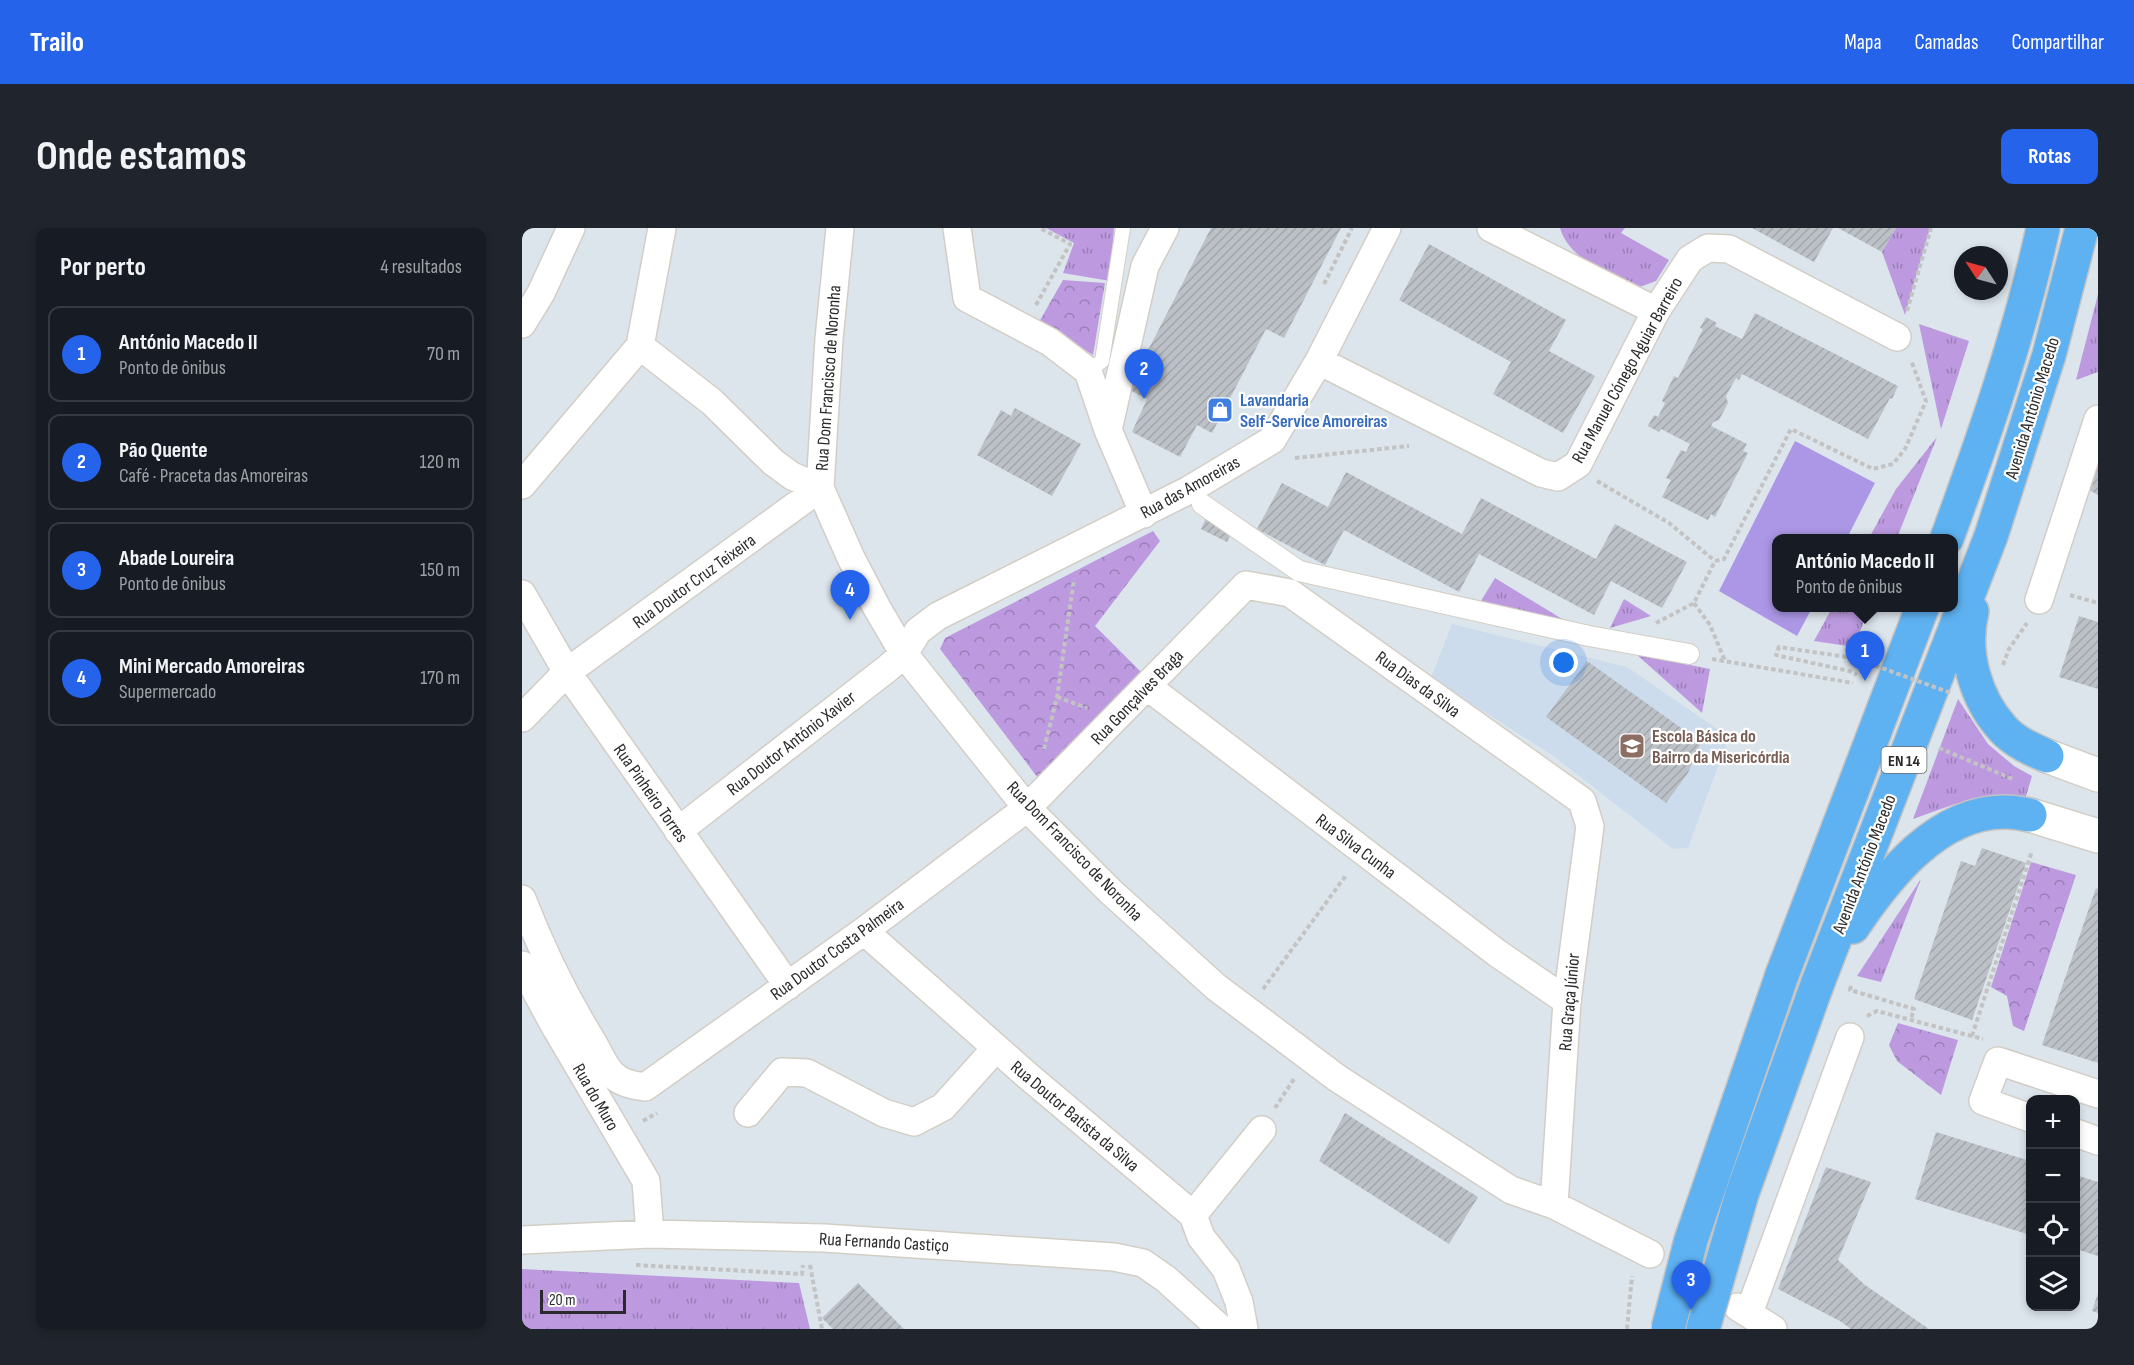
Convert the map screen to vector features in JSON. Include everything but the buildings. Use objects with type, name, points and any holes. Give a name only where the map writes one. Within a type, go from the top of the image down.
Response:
[{"type":"highway","name":"Avenida António Macedo","points":[[1948,534],[2004,374],[2043,228]]},
{"type":"highway","name":"Avenida António Macedo","points":[[1703,1329],[1742,1194],[1817,985],[1991,536],[2049,355],[2082,228]]},
{"type":"highway","points":[[1991,536],[1971,618],[1970,653],[1975,680],[1988,709],[2004,730],[2024,745],[2047,756]]},
{"type":"highway","name":"Avenida António Macedo","points":[[1668,1329],[1691,1240],[1782,975],[1920,612]]},
{"type":"highway","points":[[1817,985],[1870,902],[1899,866],[1923,843],[1951,826],[1979,815],[2006,812],[2030,815]]},
{"type":"street","points":[[522,324],[541,293],[571,228]]},
{"type":"street","points":[[522,485],[640,346],[662,228]]},
{"type":"street","name":"Rua Dom Francisco de Noronha","points":[[840,228],[829,339],[820,488],[851,558],[904,654],[1027,808],[1110,891],[1216,987],[1346,1084],[1511,1190],[1554,1205],[1641,1264]]},
{"type":"street","points":[[957,228],[967,298],[1050,342],[1088,371],[1108,430],[1144,514]]},
{"type":"street","points":[[1108,430],[1145,266],[1165,228]]},
{"type":"street","name":"Rua das Amoreiras","points":[[904,654],[918,631],[938,616],[1144,514],[1272,440],[1319,361],[1387,228]]},
{"type":"street","points":[[1491,228],[1656,311]]},
{"type":"street","name":"Rua Manuel Cónego Aguiar Barreiro","points":[[1319,361],[1541,473],[1558,477],[1578,464],[1656,311],[1690,259],[1708,248],[1729,249],[1897,337]]},
{"type":"street","points":[[640,346],[712,402],[773,462],[792,476],[820,488]]},
{"type":"street","points":[[2039,600],[2098,419]]},
{"type":"street","name":"Rua Doutor Cruz Teixeira","points":[[567,672],[820,488]]},
{"type":"street","points":[[1202,504],[1299,571],[1589,636],[1689,654]]},
{"type":"street","name":"Rua Gonçalves Braga","points":[[1027,808],[1246,585]]},
{"type":"street","name":"Rua Dias da Silva","points":[[1246,585],[1290,593],[1582,801]]},
{"type":"street","name":"Rua Pinheiro Torres","points":[[522,594],[567,672],[788,986]]},
{"type":"street","name":"Rua Doutor António Xavier","points":[[678,831],[904,654]]},
{"type":"street","points":[[522,718],[567,672]]},
{"type":"street","name":"Rua Silva Cunha","points":[[1148,687],[1497,953],[1567,1001]]},
{"type":"street","points":[[2047,756],[2098,775]]},
{"type":"street","name":"Rua Graça Júnior","points":[[1554,1205],[1567,1001],[1590,826],[1582,801]]},
{"type":"street","name":"Rua Doutor Costa Palmeira","points":[[522,899],[536,935],[585,1030],[611,1073],[627,1084],[645,1087],[864,931],[1027,808]]},
{"type":"street","points":[[2030,815],[2098,836]]},
{"type":"street","name":"Rua Doutor Batista da Silva","points":[[864,931],[996,1048],[1193,1215],[1201,1237],[1226,1269],[1239,1302],[1244,1329]]},
{"type":"street","name":"Rua do Muro","points":[[522,965],[553,1023],[646,1181],[650,1234]]},
{"type":"street","points":[[1773,1329],[1744,1310],[1850,1037]]},
{"type":"street","points":[[748,1113],[782,1072],[807,1073],[884,1113],[914,1122],[943,1107],[996,1048]]},
{"type":"street","points":[[2026,1116],[1983,1101],[1998,1061],[2098,1094]]},
{"type":"street","points":[[1193,1215],[1262,1130]]},
{"type":"street","points":[[2080,1134],[2098,1141]]},
{"type":"street","name":"Rua Fernando Castiço","points":[[522,1240],[650,1234],[824,1238],[1114,1257],[1143,1263],[1166,1279],[1221,1329]]},
{"type":"lane","points":[[1088,371],[1102,361],[1123,228]]},
{"type":"path","points":[[1038,302],[1070,244],[1040,228]]},
{"type":"path","points":[[1324,284],[1352,228]]},
{"type":"path","points":[[1715,561],[1724,559],[1791,429],[1873,469],[1893,464],[1905,449],[1926,401],[1914,365],[1897,337],[1932,228]]},
{"type":"path","points":[[1285,459],[1408,446]]},
{"type":"path","points":[[1590,477],[1669,523],[1715,561]]},
{"type":"path","points":[[1715,561],[1694,603],[1710,625],[1725,661],[1853,683]]},
{"type":"path","points":[[1043,759],[1057,697],[1074,578]]},
{"type":"path","points":[[2000,675],[2009,650],[2027,624],[2039,600]]},
{"type":"path","points":[[1857,675],[1849,671],[1776,655],[1779,647],[1854,658],[1951,693],[1947,704]]},
{"type":"path","points":[[1057,697],[1097,712]]},
{"type":"path","points":[[1932,745],[2019,782]]},
{"type":"path","points":[[1262,990],[1364,851]]},
{"type":"path","points":[[1972,1036],[2032,851]]},
{"type":"path","points":[[1850,990],[1914,1009],[1911,1019]]},
{"type":"path","points":[[1877,1011],[1989,1040],[1998,1061]]},
{"type":"path","points":[[1262,1130],[1294,1078]]},
{"type":"path","points":[[809,1258],[822,1329]]},
{"type":"path","points":[[1627,1329],[1641,1264]]},
{"type":"shaded area","points":[[1795,441],[1875,483],[1849,534],[1772,534],[1772,612],[1810,612],[1797,636],[1719,591]]},
{"type":"shaded area","name":"Escola Básica do Bairro da Misericórdia","points":[[1452,624],[1627,667],[1729,737],[1688,848],[1673,849],[1552,755],[1431,678]]},
{"type":"green space","points":[[1046,228],[1114,228],[1110,281],[1063,273],[1074,243]]},
{"type":"green space","points":[[1560,228],[1625,228],[1621,233],[1669,260],[1656,281],[1637,288],[1603,272],[1582,258],[1572,249]]},
{"type":"green space","points":[[1896,228],[1930,228],[1905,315],[1882,252]]},
{"type":"green space","points":[[1063,280],[1105,283],[1093,355],[1039,322]]},
{"type":"green space","points":[[2098,294],[2098,372],[2076,380]]},
{"type":"green space","points":[[1919,324],[1969,341],[1941,429]]},
{"type":"green space","points":[[1937,437],[1899,534],[1871,534],[1896,489]]},
{"type":"green space","points":[[1153,531],[1160,541],[1095,626],[1144,675],[1038,778],[940,649],[945,638]]},
{"type":"green space","points":[[1495,578],[1572,625],[1479,604]]},
{"type":"green space","points":[[1624,599],[1651,616],[1610,628]]},
{"type":"green space","points":[[1830,612],[1867,612],[1854,647],[1814,641]]},
{"type":"green space","points":[[1636,654],[1710,669],[1702,713]]},
{"type":"green space","points":[[1958,699],[1988,744],[2014,766],[2032,776],[2026,796],[1955,804],[1913,819]]},
{"type":"green space","points":[[2031,862],[2076,875],[2024,1031],[2013,1026],[2007,996],[1991,987]]},
{"type":"green space","points":[[1921,879],[1881,982],[1857,976]]},
{"type":"green space","points":[[1898,1023],[1958,1040],[1941,1095],[1897,1061],[1889,1045]]},
{"type":"green space","points":[[522,1269],[799,1283],[810,1329],[522,1329]]},
{"type":"place","name":"Pão Quente","points":[[1144,399]]},
{"type":"place","name":"Lavandaria Self-Service Amoreiras","points":[[1220,410]]},
{"type":"place","name":"Mini Mercado Amoreiras","points":[[850,620]]},
{"type":"place","name":"António Macedo II","points":[[1865,681]]},
{"type":"place","name":"Escola Básica do Bairro da Misericórdia","points":[[1632,746]]},
{"type":"place","name":"Abade Loureira","points":[[1691,1310]]}]
